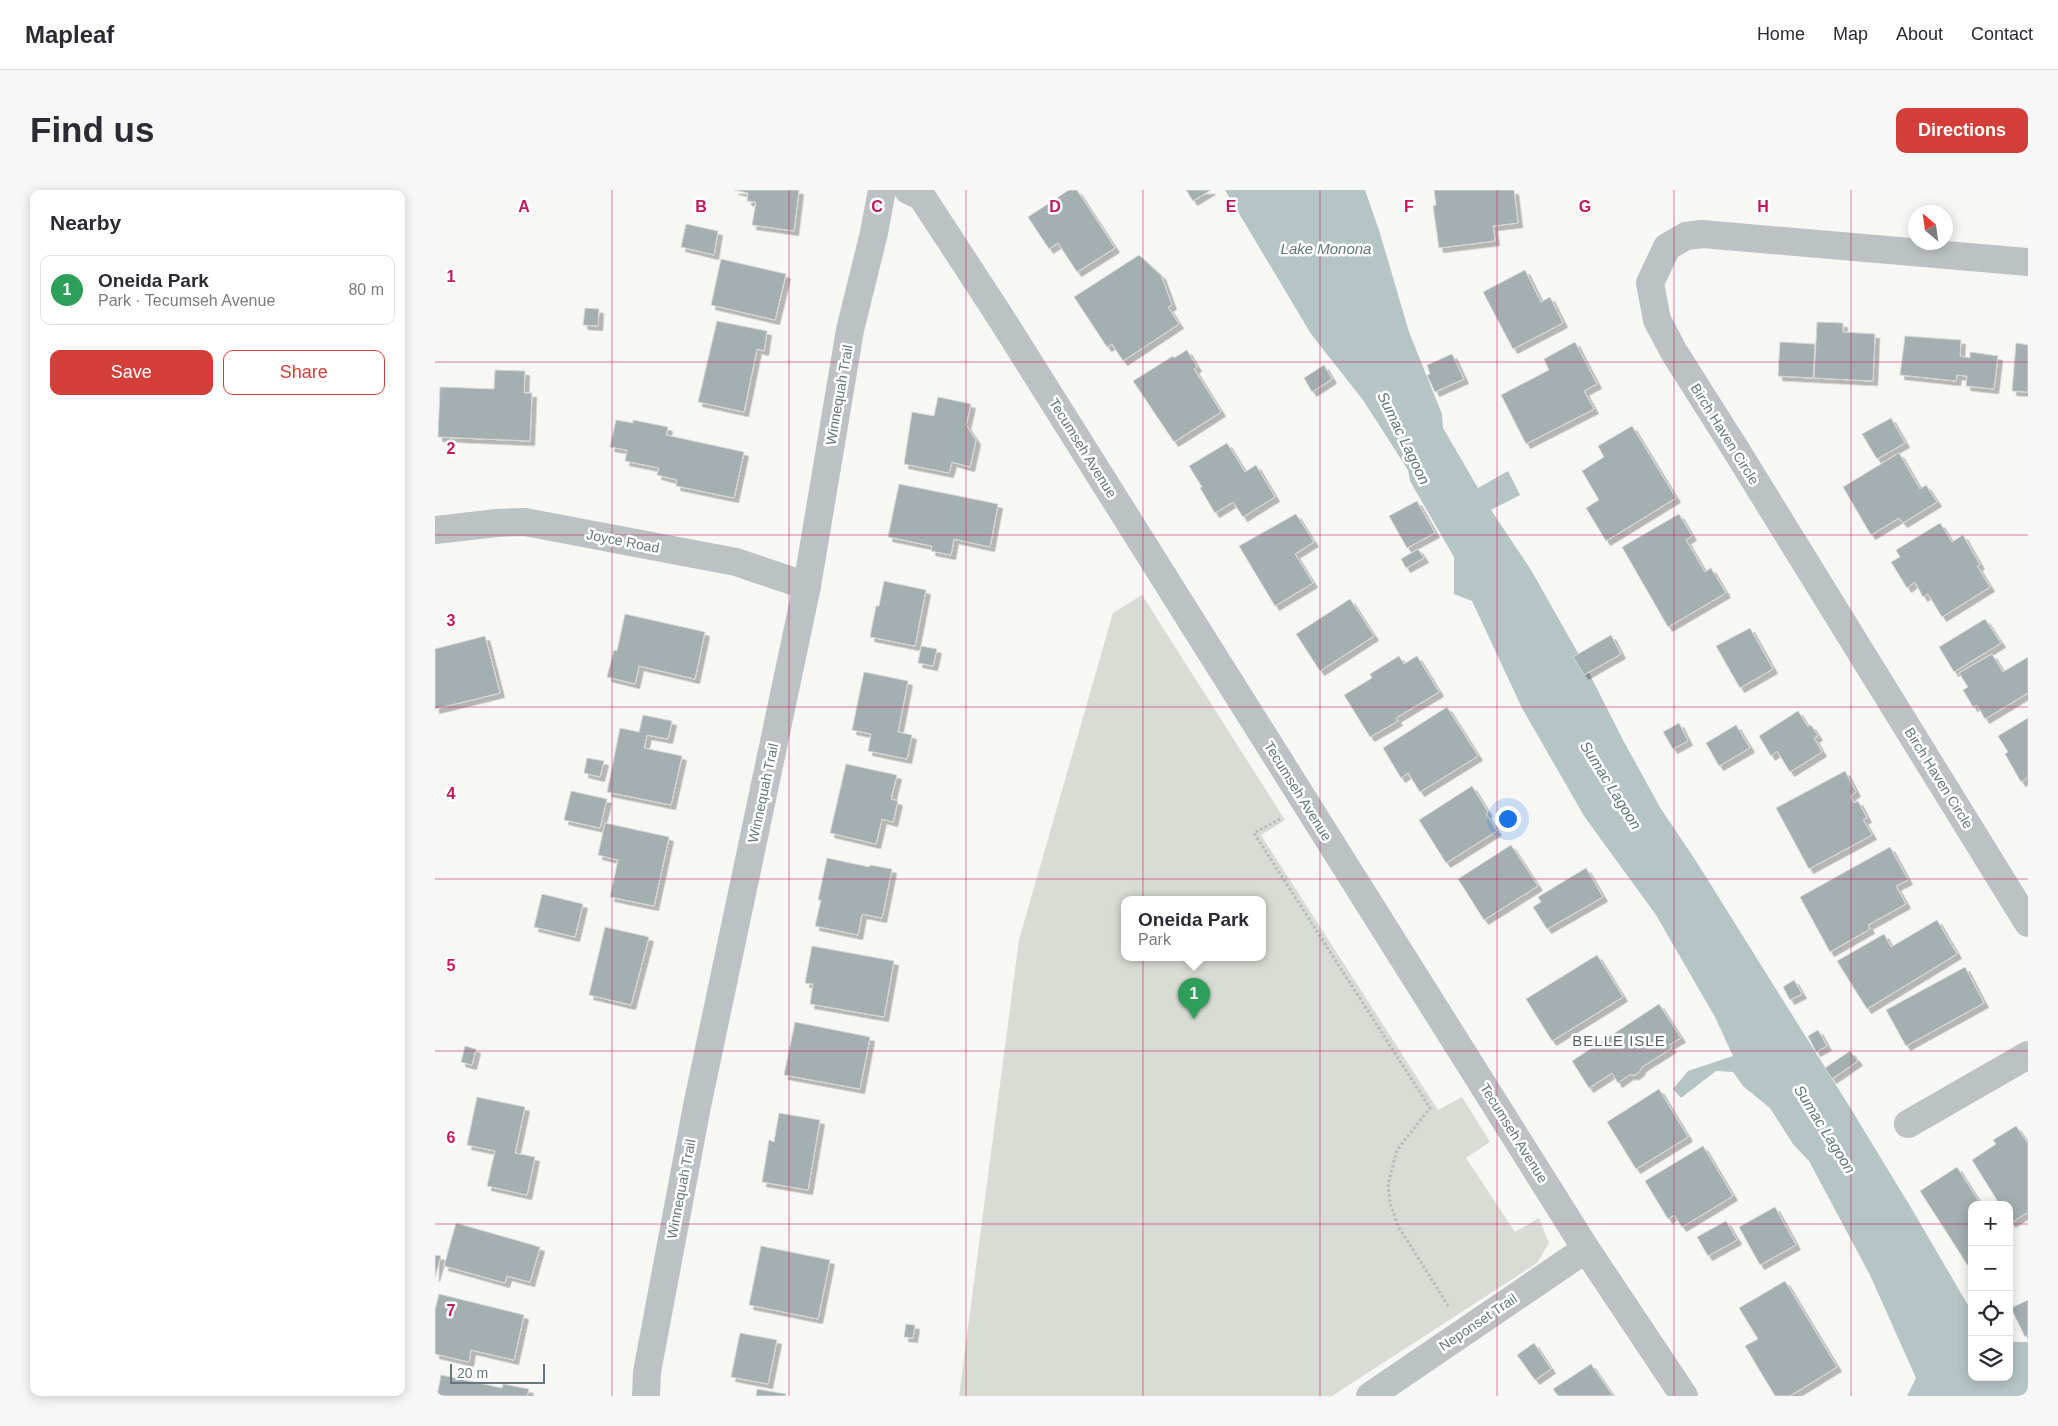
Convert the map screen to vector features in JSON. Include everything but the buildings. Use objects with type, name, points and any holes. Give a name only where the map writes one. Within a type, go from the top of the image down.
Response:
[{"type":"street","name":"Tecumseh Avenue","points":[[908,190],[922,197],[1001,318],[1586,1249],[1684,1396]]},
{"type":"street","name":"Winnequah Trail","points":[[647,1396],[647,1372],[697,1106],[807,586],[850,330],[875,234],[889,191]]},
{"type":"street","name":"Birch Haven Circle","points":[[2028,262],[1702,234],[1686,236],[1667,247],[1650,284],[1657,320],[1674,352],[2028,923]]},
{"type":"street","name":"Joyce Road","points":[[435,530],[525,522],[736,562],[807,586]]},
{"type":"street","points":[[1908,1124],[2028,1055]]},
{"type":"street","name":"Neponset Trail","points":[[1370,1396],[1586,1249]]},
{"type":"path","points":[[1280,819],[1254,833],[1430,1108],[1397,1150],[1387,1184],[1390,1202],[1398,1226],[1464,1332]]},
{"type":"shaded area","points":[[1142,595],[1285,820],[1261,835],[1438,1110],[1462,1097],[1490,1142],[1466,1158],[1515,1232],[1539,1218],[1549,1243],[1537,1263],[1332,1396],[959,1396],[1019,940],[1113,613]]},
{"type":"water","name":"Lake Monona","points":[[1225,190],[1365,190],[1379,230],[1409,332],[1442,414],[1443,428],[1478,488],[1508,471],[1520,495],[1491,510],[1531,570],[1587,669],[1661,809],[1696,861],[1851,1109],[1968,1305],[1968,1381],[2013,1381],[2013,1342],[2028,1342],[2028,1396],[1907,1396],[1916,1378],[1870,1275],[1809,1161],[1793,1144],[1770,1108],[1743,1086],[1733,1072],[1716,1071],[1681,1098],[1673,1089],[1688,1071],[1733,1056],[1715,1017],[1656,915],[1584,816],[1522,708],[1472,601],[1454,594],[1454,557],[1410,481],[1408,470],[1363,400],[1311,334]]},
{"type":"place","name":"Oneida Park","points":[[1194,1019]]},
{"type":"district","name":"BELLE ISLE","points":[[1619,1040]]},
{"type":"water label","name":"Sumac Lagoon","points":[[1404,438]]},
{"type":"water label","name":"Sumac Lagoon","points":[[1611,785]]},
{"type":"water label","name":"Sumac Lagoon","points":[[1825,1129]]}]
